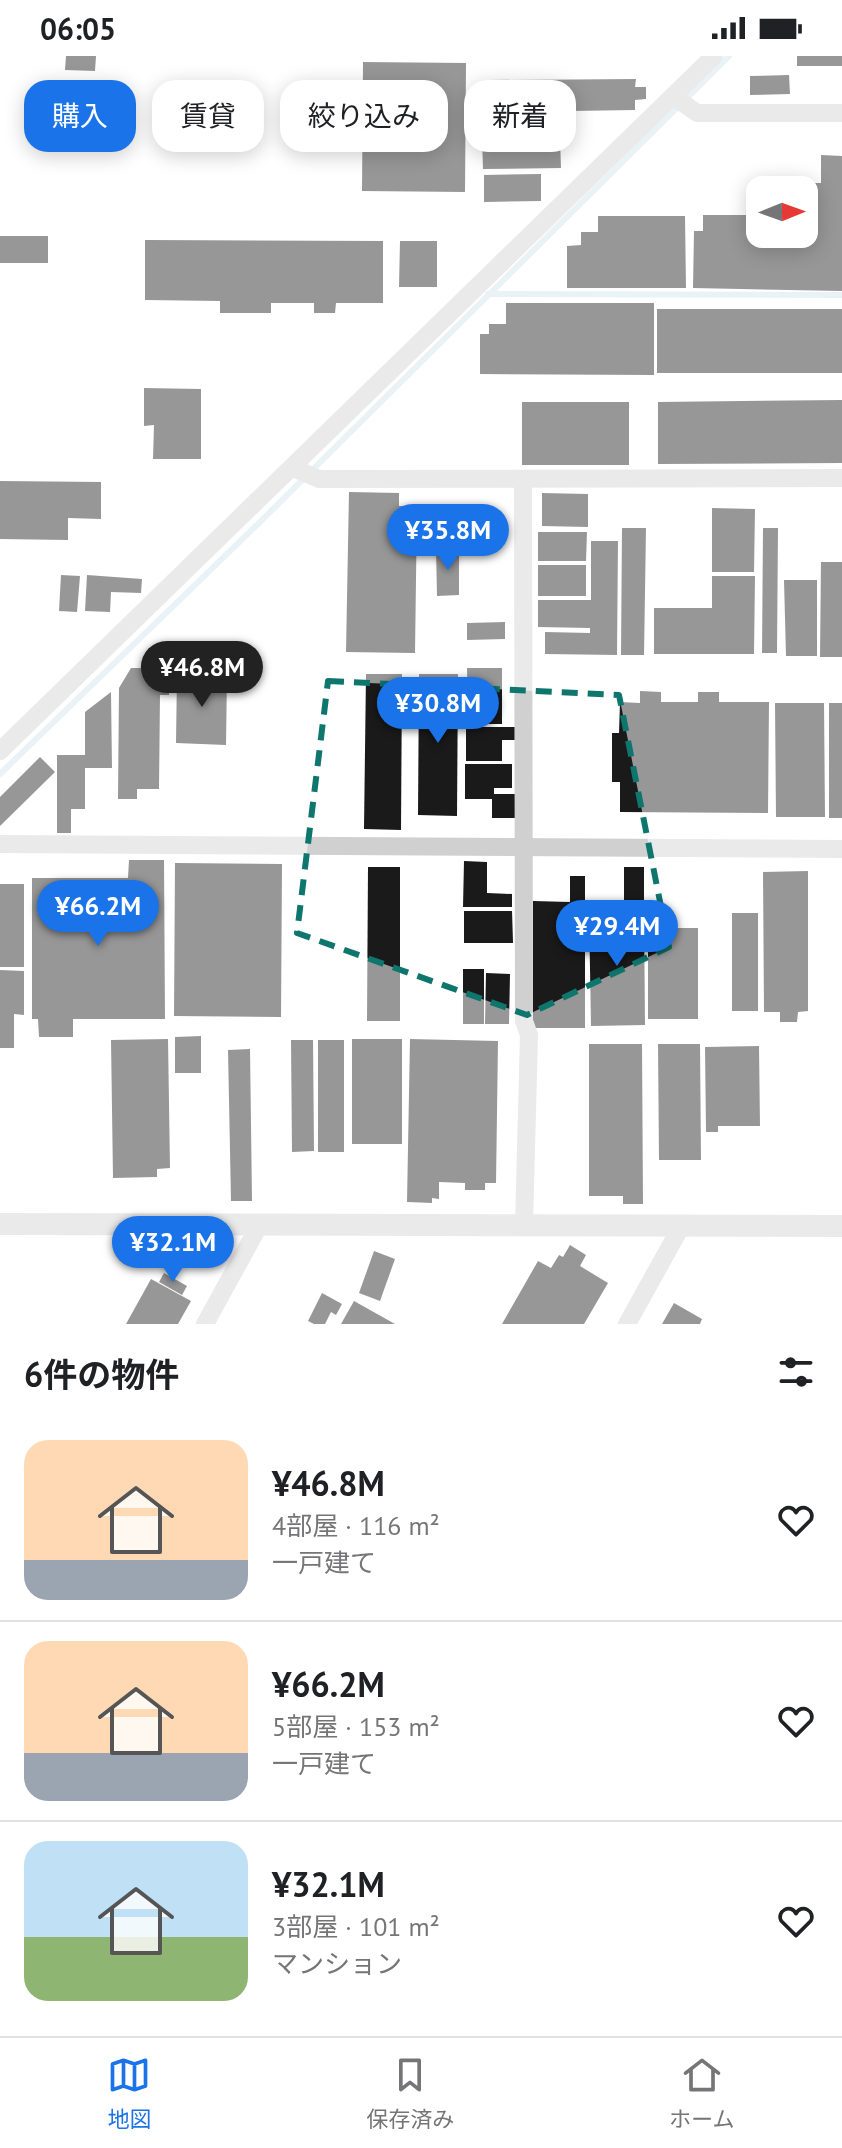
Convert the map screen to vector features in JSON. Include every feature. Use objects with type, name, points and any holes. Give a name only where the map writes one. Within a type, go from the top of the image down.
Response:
[{"type":"street","points":[[0,751],[714,56]]},
{"type":"street","points":[[673,96],[697,113],[842,113]]},
{"type":"street","points":[[293,468],[319,479],[842,478]]},
{"type":"street","points":[[523,479],[524,1021],[529,1035],[524,1225]]},
{"type":"street","points":[[0,844],[842,849]]},
{"type":"street","points":[[0,1224],[842,1226]]},
{"type":"street","points":[[205,1324],[260,1224]]},
{"type":"street","points":[[627,1324],[682,1225]]},
{"type":"highlighted area","points":[[328,681],[619,695],[669,947],[527,1015],[297,933]]},
{"type":"building","points":[[66,56],[96,56],[95,71],[65,70]]},
{"type":"building","points":[[797,56],[842,56],[842,66],[797,66]]},
{"type":"building","points":[[363,62],[466,63],[465,192],[362,191],[362,152],[448,152],[448,80],[363,80]]},
{"type":"building","points":[[789,75],[790,94],[750,95],[750,76]]},
{"type":"building","points":[[636,79],[635,87],[646,87],[646,99],[635,100],[635,110],[576,111],[576,80],[490,80]]},
{"type":"building","points":[[482,152],[560,152],[561,168],[483,169]]},
{"type":"building","points":[[821,155],[842,156],[842,291],[693,288],[694,231],[703,231],[703,215],[746,215],[746,248],[818,248],[818,183],[821,183]]},
{"type":"building","points":[[541,174],[541,201],[484,202],[484,175]]},
{"type":"building","points":[[598,216],[685,216],[686,288],[567,288],[567,246],[581,245],[581,232],[598,232]]},
{"type":"building","points":[[0,236],[48,236],[48,263],[0,263]]},
{"type":"building","points":[[145,240],[383,241],[383,303],[336,303],[335,313],[314,313],[314,303],[271,303],[271,313],[220,313],[220,301],[145,300]]},
{"type":"building","points":[[400,241],[437,241],[437,287],[399,287]]},
{"type":"building","points":[[506,303],[654,303],[654,375],[480,374],[480,334],[489,334],[489,324],[506,324]]},
{"type":"building","points":[[657,309],[842,309],[842,373],[657,373]]},
{"type":"building","points":[[144,388],[201,389],[201,459],[153,459],[154,425],[144,426]]},
{"type":"building","points":[[842,400],[842,463],[658,464],[658,402]]},
{"type":"building","points":[[522,402],[629,402],[629,465],[522,465]]},
{"type":"building","points":[[0,481],[101,482],[101,519],[68,518],[68,540],[0,539]]},
{"type":"building","points":[[349,492],[399,493],[399,506],[417,506],[415,653],[346,652]]},
{"type":"building","points":[[542,493],[588,494],[588,527],[542,526]]},
{"type":"building","points":[[712,508],[755,509],[754,572],[712,572]]},
{"type":"building","points":[[622,528],[646,528],[644,655],[621,655]]},
{"type":"building","points":[[763,528],[778,528],[777,653],[762,653]]},
{"type":"building","points":[[538,532],[587,532],[586,561],[538,561]]},
{"type":"building","points":[[591,541],[618,541],[617,655],[545,654],[545,632],[590,633],[590,628],[538,627],[538,600],[591,600]]},
{"type":"building","points":[[436,548],[459,548],[459,595],[437,596]]},
{"type":"building","points":[[821,562],[842,562],[842,657],[820,657]]},
{"type":"building","points":[[538,565],[586,565],[586,596],[538,596]]},
{"type":"building","points":[[61,575],[80,576],[77,612],[59,611]]},
{"type":"building","points":[[87,575],[142,579],[141,593],[111,592],[110,612],[85,611]]},
{"type":"building","points":[[712,576],[755,576],[754,654],[654,654],[654,608],[712,608]]},
{"type":"building","points":[[784,580],[817,580],[817,656],[786,656]]},
{"type":"building","points":[[505,622],[505,639],[467,640],[467,623]]},
{"type":"building","points":[[131,668],[169,668],[169,695],[160,695],[159,789],[137,789],[137,799],[118,799],[119,688]]},
{"type":"building","points":[[467,668],[502,668],[502,724],[468,724]]},
{"type":"building","points":[[177,673],[227,674],[226,745],[176,743]]},
{"type":"building","points":[[366,674],[402,674],[401,830],[364,829]]},
{"type":"building","points":[[419,674],[458,674],[457,816],[418,815]]},
{"type":"building","points":[[640,691],[661,692],[661,702],[698,702],[698,692],[719,692],[719,702],[769,702],[768,813],[620,812],[620,782],[612,782],[612,733],[619,733],[620,702],[640,703]]},
{"type":"building","points":[[111,692],[112,768],[85,768],[85,809],[71,809],[71,833],[57,833],[57,755],[85,755],[85,712]]},
{"type":"building","points":[[775,703],[824,703],[825,817],[776,817]]},
{"type":"building","points":[[829,703],[842,703],[842,818],[829,818]]},
{"type":"building","points":[[466,727],[516,727],[515,740],[502,740],[502,761],[466,761]]},
{"type":"building","points":[[40,757],[55,772],[0,826],[0,797]]},
{"type":"building","points":[[465,764],[512,764],[512,788],[494,788],[494,794],[515,794],[515,818],[492,818],[492,799],[465,799]]},
{"type":"building","points":[[129,860],[164,860],[165,1019],[73,1019],[73,1037],[39,1037],[38,1019],[32,1019],[32,878],[128,878]]},
{"type":"building","points":[[464,861],[487,862],[487,893],[512,894],[512,907],[463,907]]},
{"type":"building","points":[[175,863],[282,864],[281,1017],[174,1016]]},
{"type":"building","points":[[368,867],[400,867],[400,1021],[367,1021]]},
{"type":"building","points":[[624,867],[644,867],[644,905],[624,906]]},
{"type":"building","points":[[808,871],[808,1011],[798,1012],[797,1022],[780,1022],[780,1012],[764,1012],[763,872]]},
{"type":"building","points":[[570,876],[585,876],[585,1028],[533,1028],[533,901],[570,902]]},
{"type":"building","points":[[0,884],[24,884],[24,967],[0,967]]},
{"type":"building","points":[[644,910],[645,1025],[591,1026],[589,911]]},
{"type":"building","points":[[464,911],[512,911],[513,943],[464,943]]},
{"type":"building","points":[[732,913],[758,913],[758,1011],[732,1011]]},
{"type":"building","points":[[648,928],[698,928],[698,1019],[648,1019]]},
{"type":"building","points":[[463,969],[484,969],[484,1024],[463,1024]]},
{"type":"building","points":[[0,970],[24,971],[24,1015],[14,1014],[14,1048],[0,1048]]},
{"type":"building","points":[[486,973],[510,974],[509,1024],[485,1024]]},
{"type":"building","points":[[201,1036],[201,1073],[175,1073],[175,1037]]},
{"type":"building","points":[[168,1039],[170,1168],[157,1169],[157,1177],[113,1178],[111,1040]]},
{"type":"building","points":[[352,1039],[402,1039],[402,1144],[352,1144]]},
{"type":"building","points":[[410,1039],[498,1041],[496,1183],[485,1183],[485,1190],[465,1190],[465,1183],[439,1182],[439,1199],[432,1198],[432,1203],[407,1202]]},
{"type":"building","points":[[291,1040],[313,1040],[314,1151],[292,1152]]},
{"type":"building","points":[[318,1040],[344,1040],[344,1152],[318,1152]]},
{"type":"building","points":[[589,1044],[642,1044],[643,1204],[623,1204],[623,1196],[589,1196]]},
{"type":"building","points":[[658,1044],[700,1044],[701,1160],[659,1160]]},
{"type":"building","points":[[759,1046],[760,1126],[718,1126],[718,1132],[706,1132],[705,1047]]},
{"type":"building","points":[[250,1049],[252,1201],[231,1201],[228,1050]]},
{"type":"building","points":[[570,1245],[586,1255],[580,1266],[608,1283],[584,1324],[502,1324],[538,1261],[551,1268]]},
{"type":"building","points":[[374,1251],[395,1259],[380,1301],[359,1293]]},
{"type":"building","points":[[164,1273],[187,1286],[182,1295],[159,1282]]},
{"type":"building","points":[[151,1279],[191,1301],[178,1324],[126,1324]]},
{"type":"building","points":[[322,1293],[342,1304],[336,1315],[331,1312],[325,1324],[314,1324],[308,1321]]},
{"type":"building","points":[[354,1301],[395,1324],[341,1324]]},
{"type":"building","points":[[674,1303],[702,1319],[700,1324],[662,1324]]},
{"type":"waterway","points":[[0,774],[258,524],[729,56]]},
{"type":"waterway","points":[[488,294],[842,295]]}]
